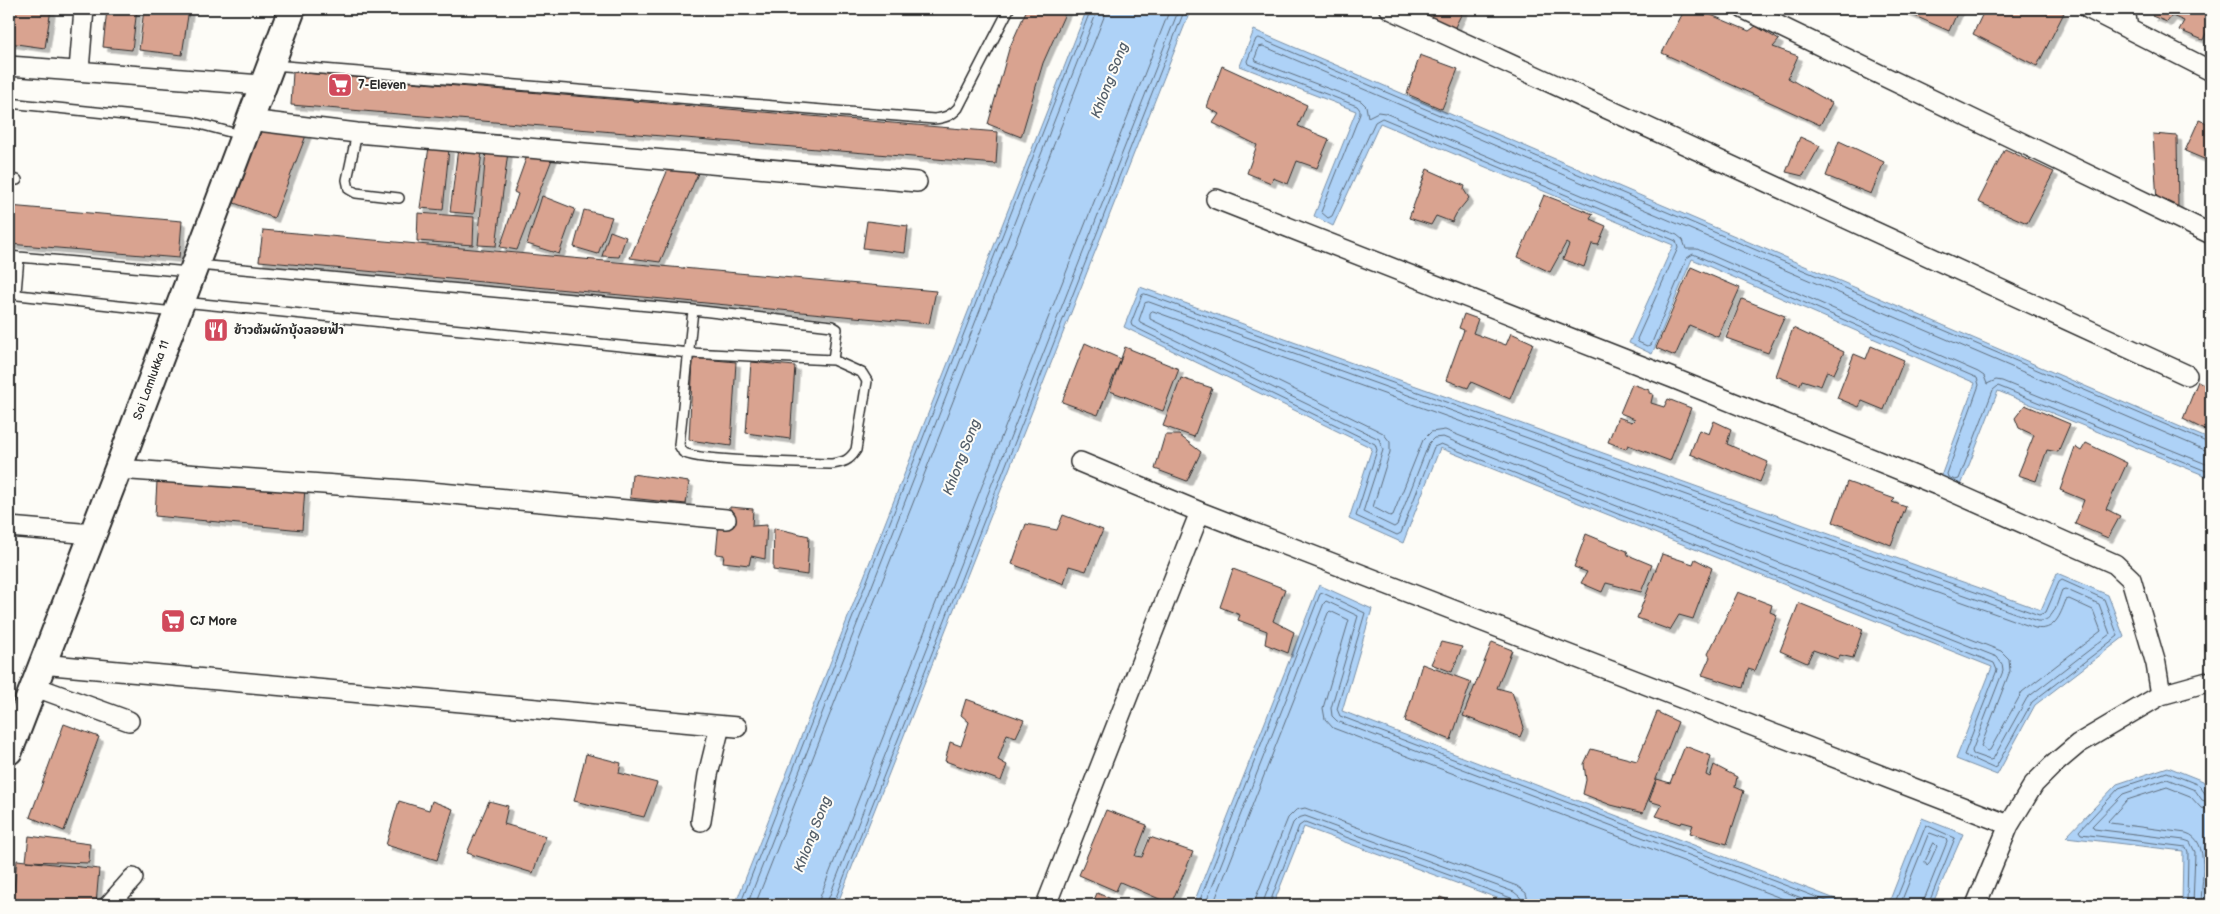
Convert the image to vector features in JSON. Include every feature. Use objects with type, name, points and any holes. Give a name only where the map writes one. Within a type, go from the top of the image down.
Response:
[{"type":"street","points":[[79,70],[84,9]]},
{"type":"street","name":"Soi Lamlukka 11","points":[[9,751],[118,470],[292,9]]},
{"type":"street","points":[[1390,9],[2187,375]]},
{"type":"street","points":[[1744,9],[2211,234]]},
{"type":"street","points":[[2089,9],[2211,71]]},
{"type":"street","points":[[2125,9],[2128,29]]},
{"type":"street","points":[[9,66],[79,70],[266,75]]},
{"type":"street","points":[[246,128],[356,133],[918,182]]},
{"type":"street","points":[[1216,199],[1675,379],[1928,482],[2115,564],[2131,578],[2156,664],[2161,694]]},
{"type":"street","points":[[1080,462],[1200,512],[2008,824]]},
{"type":"street","points":[[118,470],[419,491],[726,519]]},
{"type":"street","points":[[1046,905],[1200,512]]},
{"type":"street","points":[[9,527],[92,534]]},
{"type":"street","points":[[37,675],[129,721]]},
{"type":"street","points":[[37,675],[729,726],[708,775],[701,821]]},
{"type":"street","points":[[1976,905],[2008,824],[2034,784],[2052,766],[2078,744],[2161,694],[2211,681]]},
{"type":"street","points":[[110,905],[133,878]]},
{"type":"lane","points":[[266,75],[934,119],[953,114],[958,108],[1009,9]]},
{"type":"lane","points":[[9,103],[246,128]]},
{"type":"lane","points":[[356,133],[347,180],[349,189],[356,193],[399,198]]},
{"type":"lane","points":[[9,256],[194,269],[693,310],[835,326],[837,328],[833,360]]},
{"type":"lane","points":[[19,257],[16,292],[18,295],[178,307],[690,353],[833,360],[862,373],[867,381],[856,450],[851,458],[844,462],[832,464],[737,460],[683,452],[679,445],[690,353],[693,310]]},
{"type":"water","name":"Khlong Song","points":[[1087,9],[1191,9],[837,905],[735,905]]},
{"type":"water","points":[[1254,30],[2211,440],[2211,478],[1998,391],[1960,488],[1940,479],[1975,383],[1692,259],[1652,354],[1629,343],[1673,245],[1380,123],[1333,226],[1314,216],[1356,111],[1240,66]]},
{"type":"water","points":[[1140,287],[2041,610],[2057,573],[2108,595],[2124,637],[2035,705],[1997,775],[1956,759],[1992,667],[1440,448],[1403,543],[1349,519],[1372,448],[1124,327]]},
{"type":"water","points":[[1319,585],[1372,609],[1342,711],[1851,905],[1516,905],[1304,827],[1273,905],[1193,905]]},
{"type":"water","points":[[2168,767],[2203,781],[2211,795],[2211,905],[2182,905],[2183,851],[2066,837],[2117,784]]},
{"type":"water","points":[[1922,818],[1963,834],[1932,905],[1888,905]]},
{"type":"building","points":[[9,9],[51,9],[45,48],[9,43]]},
{"type":"building","points":[[107,9],[137,9],[132,50],[103,47]]},
{"type":"building","points":[[144,9],[189,9],[182,55],[139,50]]},
{"type":"building","points":[[1027,9],[1067,9],[1043,63],[1021,137],[988,124],[1009,49]]},
{"type":"building","points":[[1427,9],[1464,9],[1454,29],[1424,17]]},
{"type":"building","points":[[1685,9],[1697,9],[1749,31],[1756,26],[1779,40],[1773,47],[1798,56],[1788,78],[1832,103],[1820,125],[1662,53]]},
{"type":"building","points":[[1899,9],[1959,9],[1949,31]]},
{"type":"building","points":[[1985,9],[2056,9],[2064,13],[2037,66],[1973,34]]},
{"type":"building","points":[[2157,9],[2211,9],[2211,22],[2203,40],[2179,30],[2184,21],[2172,16],[2167,22],[2152,16]]},
{"type":"building","points":[[1420,55],[1458,69],[1442,109],[1407,94]]},
{"type":"building","points":[[1222,66],[1307,105],[1298,126],[1329,139],[1317,168],[1297,161],[1288,184],[1273,178],[1271,183],[1247,173],[1257,145],[1213,123],[1219,114],[1207,107]]},
{"type":"building","points":[[293,72],[998,132],[996,164],[291,105]]},
{"type":"building","points":[[2199,120],[2211,125],[2211,162],[2185,151]]},
{"type":"building","points":[[257,127],[307,133],[274,218],[229,201]]},
{"type":"building","points":[[2153,134],[2177,136],[2178,208],[2157,202]]},
{"type":"building","points":[[1800,137],[1820,146],[1803,176],[1786,172]]},
{"type":"building","points":[[1839,141],[1884,162],[1871,194],[1826,176]]},
{"type":"building","points":[[429,147],[449,149],[443,210],[420,208]]},
{"type":"building","points":[[458,148],[482,152],[474,214],[450,212]]},
{"type":"building","points":[[2005,149],[2054,172],[2027,223],[1978,202]]},
{"type":"building","points":[[486,150],[508,152],[496,246],[478,245]]},
{"type":"building","points":[[528,153],[554,154],[517,250],[500,247],[518,194],[514,192]]},
{"type":"building","points":[[669,167],[699,171],[660,262],[630,258]]},
{"type":"building","points":[[1427,169],[1465,186],[1464,190],[1469,198],[1452,222],[1436,216],[1431,225],[1409,218]]},
{"type":"building","points":[[1544,195],[1593,214],[1590,219],[1606,226],[1598,245],[1592,244],[1584,267],[1563,259],[1569,245],[1566,243],[1550,272],[1518,257]]},
{"type":"building","points":[[542,196],[575,209],[559,254],[527,244]]},
{"type":"building","points":[[9,206],[182,221],[179,258],[9,244]]},
{"type":"building","points":[[584,210],[612,217],[598,254],[574,247]]},
{"type":"building","points":[[418,213],[474,217],[473,245],[417,241]]},
{"type":"building","points":[[867,221],[908,226],[905,253],[863,248]]},
{"type":"building","points":[[263,230],[936,291],[929,324],[259,261]]},
{"type":"building","points":[[610,231],[626,237],[619,257],[602,256]]},
{"type":"building","points":[[1691,267],[1740,288],[1718,337],[1689,325],[1675,356],[1656,348]]},
{"type":"building","points":[[1742,299],[1785,316],[1768,353],[1726,338]]},
{"type":"building","points":[[1464,314],[1478,319],[1473,333],[1506,345],[1511,333],[1533,343],[1510,399],[1471,382],[1468,388],[1446,380],[1464,330],[1459,328]]},
{"type":"building","points":[[1793,328],[1844,352],[1834,374],[1827,371],[1821,386],[1802,380],[1800,385],[1776,376]]},
{"type":"building","points":[[1085,343],[1121,359],[1098,415],[1062,402]]},
{"type":"building","points":[[1871,346],[1904,360],[1884,410],[1862,401],[1859,407],[1837,398],[1854,354],[1866,359]]},
{"type":"building","points":[[1125,347],[1179,369],[1163,411],[1110,391]]},
{"type":"building","points":[[693,358],[736,362],[731,446],[689,440]]},
{"type":"building","points":[[751,362],[795,366],[790,439],[746,433]]},
{"type":"building","points":[[1181,378],[1212,388],[1194,437],[1163,426]]},
{"type":"building","points":[[2198,381],[2211,388],[2211,433],[2183,419]]},
{"type":"building","points":[[1632,384],[1649,390],[1649,393],[1653,394],[1651,403],[1664,407],[1668,399],[1691,408],[1670,461],[1628,445],[1626,449],[1608,442],[1618,417],[1632,422],[1635,419],[1620,413]]},
{"type":"building","points":[[2025,405],[2070,424],[2058,452],[2047,450],[2036,481],[2018,475],[2034,435],[2019,428],[2015,418]]},
{"type":"building","points":[[1714,421],[1731,429],[1727,444],[1768,462],[1760,482],[1690,454],[1699,430],[1709,434]]},
{"type":"building","points":[[1165,435],[1179,435],[1201,452],[1187,481],[1155,469]]},
{"type":"building","points":[[2086,443],[2127,463],[2106,509],[2120,516],[2108,538],[2075,524],[2084,500],[2060,490],[2075,447],[2081,451]]},
{"type":"building","points":[[632,474],[689,482],[686,504],[630,498]]},
{"type":"building","points":[[157,481],[238,488],[238,482],[305,488],[302,530],[155,516]]},
{"type":"building","points":[[1847,482],[1895,499],[1892,502],[1906,507],[1891,545],[1833,522]]},
{"type":"building","points":[[730,507],[753,509],[752,526],[767,525],[765,559],[751,556],[749,565],[723,562],[724,555],[716,554],[719,523],[728,524]]},
{"type":"building","points":[[1063,515],[1103,530],[1086,571],[1069,566],[1064,584],[1012,564],[1026,524],[1057,530]]},
{"type":"building","points":[[774,528],[809,536],[807,575],[773,570]]},
{"type":"building","points":[[1586,534],[1627,551],[1628,555],[1652,565],[1641,592],[1606,583],[1602,592],[1581,583],[1587,572],[1574,567]]},
{"type":"building","points":[[1662,554],[1693,564],[1695,559],[1712,568],[1693,619],[1679,615],[1670,630],[1637,618]]},
{"type":"building","points":[[1233,569],[1285,589],[1273,621],[1294,632],[1288,653],[1265,644],[1267,631],[1238,620],[1240,615],[1220,607]]},
{"type":"building","points":[[1738,592],[1772,605],[1770,612],[1777,615],[1755,671],[1748,669],[1743,688],[1702,675],[1710,657],[1708,654]]},
{"type":"building","points":[[1799,603],[1863,629],[1853,658],[1840,655],[1838,659],[1813,650],[1807,663],[1780,651]]},
{"type":"building","points":[[1441,642],[1462,647],[1452,672],[1431,664]]},
{"type":"building","points":[[1492,642],[1512,650],[1497,688],[1512,692],[1524,727],[1520,737],[1463,716]]},
{"type":"building","points":[[1422,664],[1471,682],[1451,740],[1405,721]]},
{"type":"building","points":[[966,699],[1024,720],[1016,737],[1007,734],[998,760],[1007,765],[1001,781],[945,761],[950,742],[961,746],[969,722],[961,715]]},
{"type":"building","points":[[1657,712],[1678,722],[1643,813],[1611,805],[1583,794],[1586,780],[1584,764],[1591,749],[1637,761]]},
{"type":"building","points":[[64,724],[99,737],[64,831],[30,817]]},
{"type":"building","points":[[1685,746],[1711,756],[1706,775],[1710,777],[1714,765],[1737,777],[1735,787],[1744,791],[1727,844],[1690,833],[1693,825],[1682,822],[1681,824],[1656,816],[1662,805],[1649,801],[1657,779],[1670,783]]},
{"type":"building","points":[[586,754],[621,763],[619,773],[657,783],[644,817],[574,801]]},
{"type":"building","points":[[399,801],[429,810],[432,801],[453,809],[437,860],[386,845]]},
{"type":"building","points":[[489,801],[508,806],[504,824],[546,836],[533,873],[467,853]]},
{"type":"building","points":[[1106,810],[1147,825],[1135,856],[1142,857],[1150,837],[1193,852],[1171,904],[1120,882],[1116,891],[1079,875]]},
{"type":"building","points":[[29,836],[90,844],[89,863],[26,861]]},
{"type":"building","points":[[17,860],[99,869],[96,905],[13,899]]},
{"type":"building","points":[[1097,893],[1126,905],[1092,905]]},
{"type":"building","points":[[1440,897],[1461,905],[1437,905]]},
{"type":"place","name":"7-Eleven","points":[[340,85]]},
{"type":"place","name":"ข้าวต้มผักบุ้งลอยฟ้า","points":[[216,330]]},
{"type":"place","name":"CJ More","points":[[173,621]]}]
